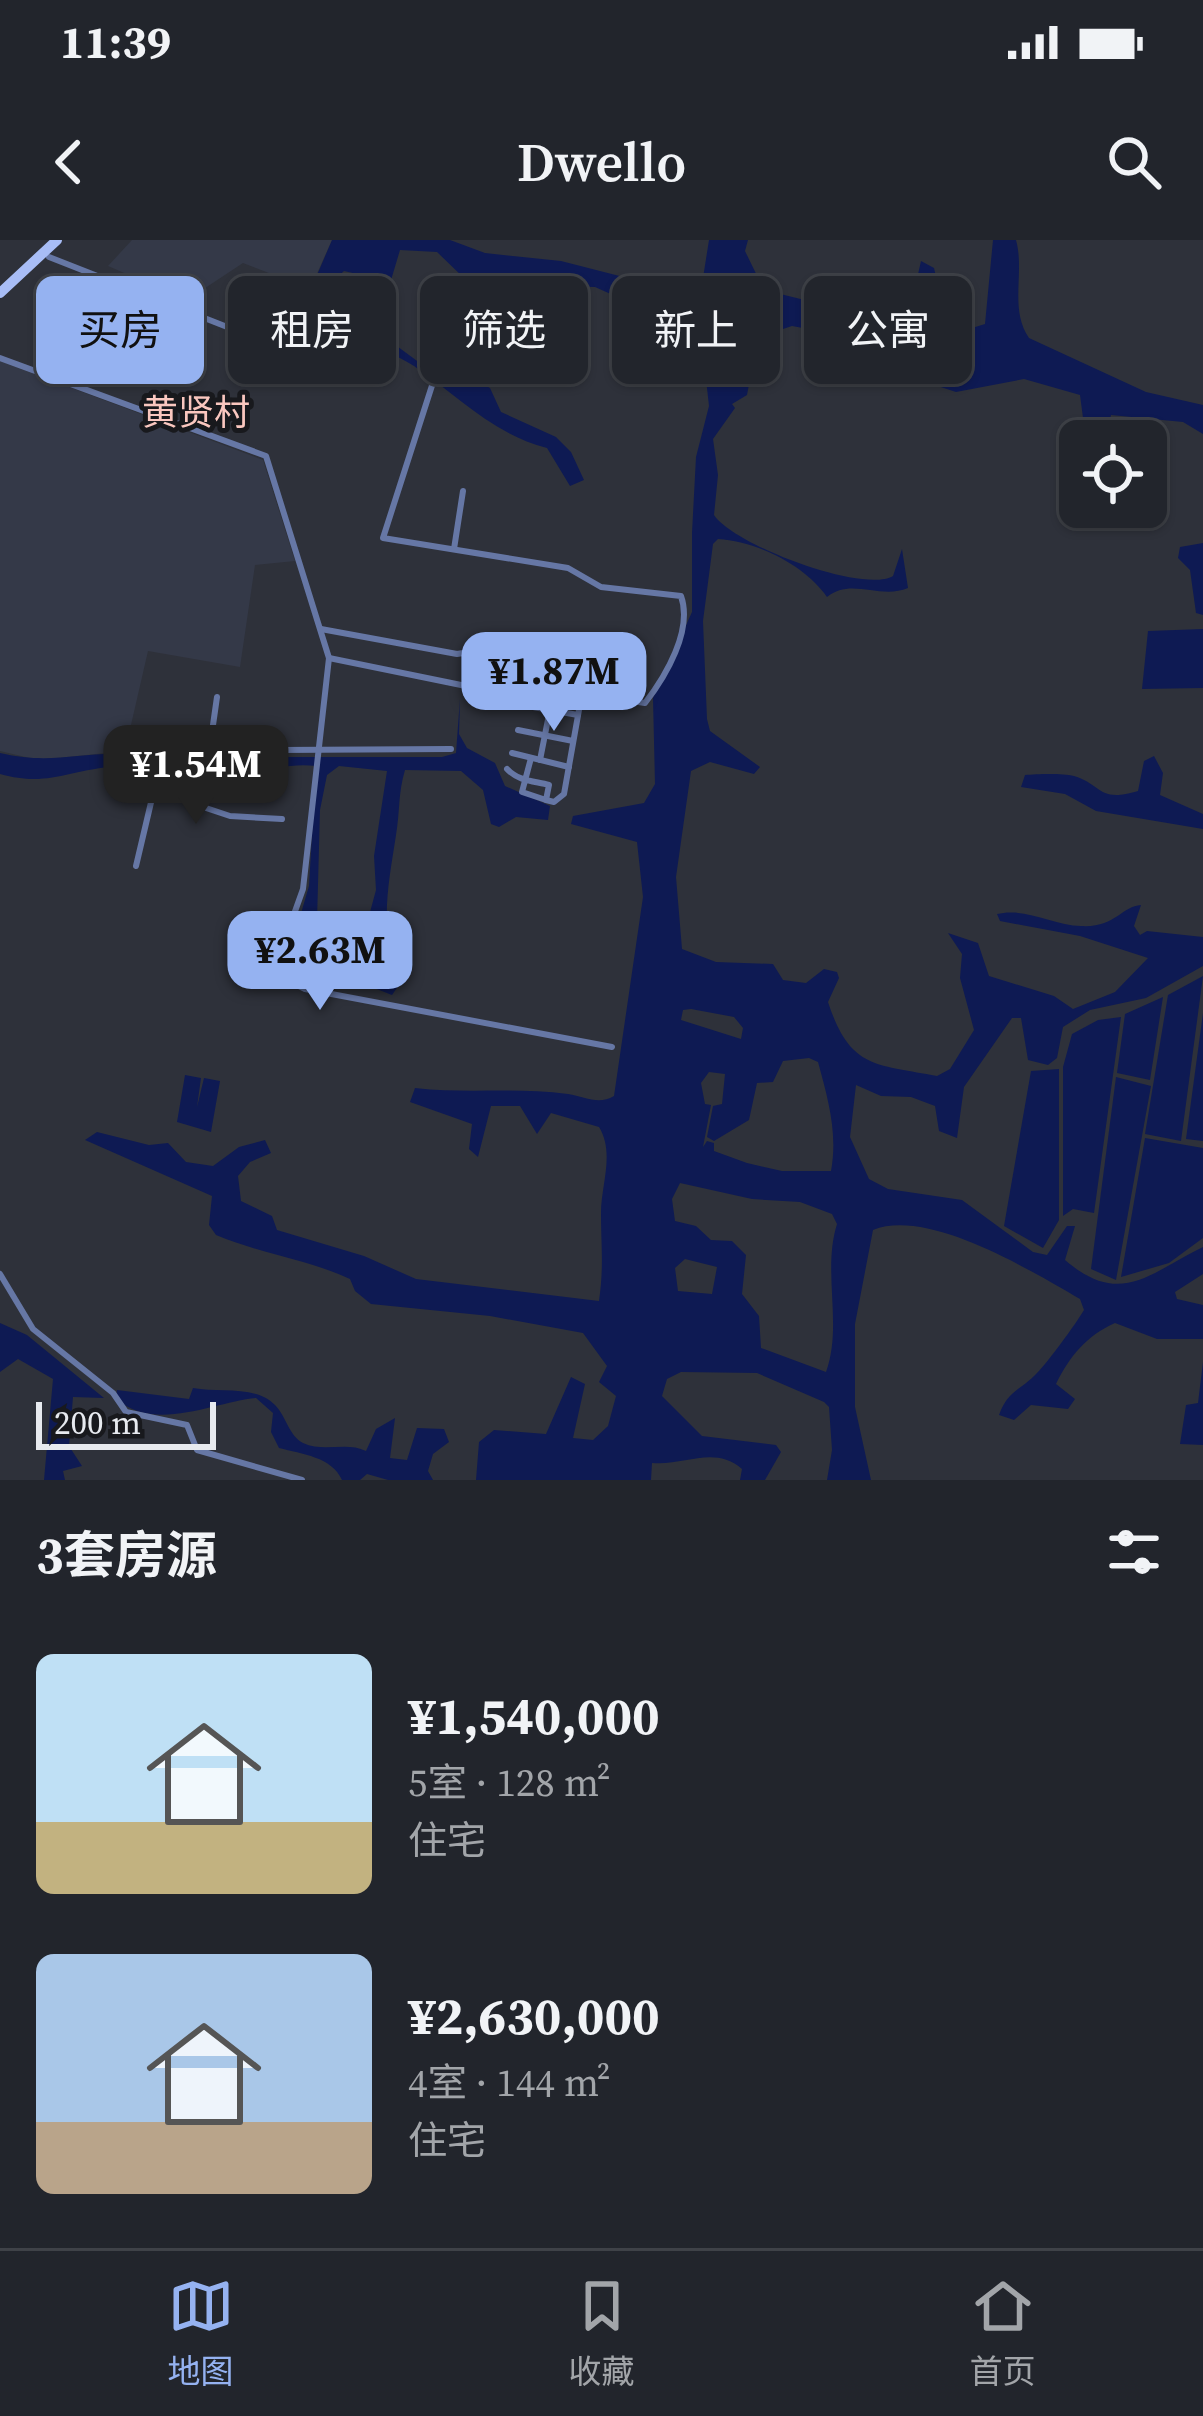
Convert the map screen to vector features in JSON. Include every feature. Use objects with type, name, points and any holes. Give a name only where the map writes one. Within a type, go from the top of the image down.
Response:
[{"type":"main road","points":[[0,290],[53,240]]},
{"type":"street","points":[[49,257],[228,327]]},
{"type":"street","points":[[0,358],[266,456],[329,658],[303,889],[279,956],[281,977],[305,989],[613,1047]]},
{"type":"street","points":[[329,658],[466,686],[508,682],[645,703],[678,645],[683,598],[601,587],[568,568],[383,538],[432,384]]},
{"type":"street","points":[[454,549],[463,491]]},
{"type":"street","points":[[320,628],[457,654],[494,648]]},
{"type":"street","points":[[554,689],[546,736],[522,792],[554,802],[564,794],[582,693]]},
{"type":"street","points":[[217,697],[212,732],[278,750],[316,758],[451,749]]},
{"type":"street","points":[[523,705],[578,715]]},
{"type":"street","points":[[518,730],[574,741]]},
{"type":"street","points":[[512,753],[569,767]]},
{"type":"street","points":[[507,770],[549,785],[546,800]]},
{"type":"street","points":[[136,866],[153,794],[191,796],[197,805],[230,816],[282,819]]},
{"type":"street","points":[[0,1274],[33,1329],[112,1393],[126,1412],[187,1425],[197,1450],[302,1480]]},
{"type":"shaded area","points":[[132,240],[332,240],[316,276],[276,276],[243,263],[204,289],[204,276],[131,276],[108,266]]},
{"type":"shaded area","points":[[332,240],[450,240],[485,253],[561,261],[620,276],[612,276],[612,295],[588,287],[588,276],[462,276],[437,252],[400,250],[392,276],[344,271],[339,276],[317,276]]},
{"type":"shaded area","points":[[709,240],[748,240],[745,251],[757,276],[703,276]]},
{"type":"shaded area","points":[[993,240],[1016,240],[1018,303],[1029,338],[1146,392],[1203,405],[1203,434],[1183,422],[1167,420],[1111,415],[1110,420],[1083,420],[1080,395],[1024,379],[956,392],[932,384],[972,384],[972,328],[985,324]]},
{"type":"shaded area","points":[[921,261],[934,268],[936,276],[918,276]]},
{"type":"shaded area","points":[[780,294],[804,300],[804,328],[780,330]]},
{"type":"shaded area","points":[[396,345],[420,363],[420,370],[396,356]]},
{"type":"shaded area","points":[[0,361],[36,375],[36,384],[61,384],[263,460],[295,561],[255,565],[240,667],[148,651],[125,751],[38,760],[0,751]]},
{"type":"shaded area","points":[[439,384],[490,388],[501,412],[556,437],[571,452],[584,480],[570,486],[547,448],[493,424]]},
{"type":"shaded area","points":[[707,384],[749,384],[747,395],[732,404],[735,408],[713,439],[718,475],[714,515],[726,527],[800,564],[855,578],[893,576],[902,549],[908,588],[887,592],[846,589],[827,597],[807,575],[764,550],[718,539],[713,544],[703,621],[707,719],[710,731],[760,767],[754,774],[710,762],[691,771],[676,877],[682,949],[716,962],[773,964],[783,980],[806,983],[824,969],[837,972],[839,978],[828,1002],[836,1024],[856,1052],[881,1065],[937,1076],[950,1069],[974,1030],[960,978],[962,954],[948,933],[978,943],[989,976],[1054,996],[1073,1009],[1115,992],[1148,958],[1080,936],[1000,921],[997,914],[1093,926],[1141,905],[1134,926],[1140,935],[1147,931],[1203,937],[1203,966],[1146,998],[1090,1010],[1063,1027],[1057,1058],[1048,1065],[1028,1060],[1021,1018],[1012,1018],[964,1087],[957,1138],[939,1131],[935,1106],[911,1097],[881,1096],[856,1085],[850,1137],[869,1179],[888,1189],[962,1200],[1033,1252],[1047,1255],[1067,1226],[1075,1226],[1065,1260],[1103,1282],[1135,1281],[1203,1247],[1203,1274],[1175,1292],[1177,1299],[1203,1305],[1203,1339],[1157,1339],[1115,1323],[1087,1341],[1061,1374],[1056,1384],[1075,1399],[1068,1409],[1031,1405],[1014,1420],[999,1415],[1006,1400],[1042,1368],[1074,1325],[1084,1310],[1080,1299],[978,1245],[922,1227],[896,1225],[873,1230],[855,1324],[855,1407],[871,1480],[827,1480],[832,1450],[829,1407],[824,1402],[757,1373],[681,1372],[667,1379],[662,1396],[702,1436],[776,1445],[781,1452],[765,1480],[740,1480],[742,1469],[710,1457],[652,1463],[651,1480],[476,1480],[479,1442],[494,1430],[546,1434],[571,1377],[585,1384],[573,1438],[593,1440],[608,1426],[616,1396],[599,1382],[607,1366],[583,1333],[490,1316],[371,1304],[355,1291],[350,1279],[216,1235],[209,1225],[212,1196],[85,1140],[97,1132],[149,1145],[168,1143],[186,1162],[213,1166],[239,1147],[265,1140],[271,1153],[250,1162],[238,1176],[241,1201],[272,1216],[277,1230],[364,1256],[416,1279],[599,1301],[607,1158],[599,1127],[551,1113],[537,1134],[520,1106],[491,1106],[478,1157],[469,1149],[472,1124],[410,1102],[415,1088],[548,1092],[597,1100],[614,1096],[643,897],[637,842],[571,824],[573,816],[644,803],[655,784],[653,698],[692,612],[696,457],[709,406]],"holes":[[[683,1010],[734,1017],[743,1028],[741,1039],[681,1020]],[[809,1058],[818,1062],[828,1103],[833,1130],[831,1171],[782,1171],[714,1151],[714,1143],[707,1141],[703,1147],[711,1105],[705,1104],[701,1083],[709,1072],[725,1074],[722,1104],[713,1106],[707,1137],[714,1141],[749,1120],[757,1083],[773,1082],[783,1061]],[[680,1183],[752,1199],[800,1202],[832,1214],[837,1224],[831,1261],[833,1336],[826,1372],[761,1348],[759,1316],[742,1294],[746,1255],[732,1241],[711,1240],[696,1226],[675,1221],[672,1199]],[[685,1259],[717,1267],[712,1294],[678,1291],[675,1268]]]},
{"type":"shaded area","points":[[1203,543],[1203,615],[1196,613],[1190,570],[1178,558],[1180,547]]},
{"type":"shaded area","points":[[1203,629],[1203,688],[1142,689],[1148,631]]},
{"type":"shaded area","points":[[460,699],[459,734],[467,748],[495,763],[505,786],[550,806],[548,820],[516,817],[499,827],[491,824],[483,790],[461,771],[405,770],[388,891],[389,945],[401,982],[392,995],[374,988],[365,954],[387,771],[339,766],[327,775],[320,810],[317,921],[330,947],[306,955],[293,972],[285,968],[309,886],[316,766],[218,777],[122,767],[44,779],[0,774],[0,753],[49,758],[124,754],[187,767],[207,761],[214,770],[256,767],[285,757],[442,757],[456,753]]},
{"type":"shaded area","points":[[1154,756],[1163,773],[1160,795],[1203,814],[1203,829],[1096,811],[1065,794],[1021,787],[1025,775],[1063,774],[1108,794],[1138,791],[1144,761]]},
{"type":"shaded area","points":[[1203,976],[1181,1141],[1145,1134],[1168,995]]},
{"type":"shaded area","points":[[1163,997],[1150,1080],[1117,1073],[1125,1014]]},
{"type":"shaded area","points":[[1203,1013],[1203,1141],[1186,1139]]},
{"type":"shaded area","points":[[1121,1017],[1094,1213],[1073,1209],[1063,1216],[1063,1067],[1072,1034],[1098,1020]]},
{"type":"shaded area","points":[[1059,1069],[1059,1220],[1043,1248],[1004,1226],[1031,1071]]},
{"type":"shaded area","points":[[185,1075],[201,1078],[197,1107],[204,1078],[220,1081],[211,1132],[177,1122]]},
{"type":"shaded area","points":[[1116,1077],[1151,1086],[1116,1280],[1091,1269]]},
{"type":"shaded area","points":[[1145,1138],[1203,1148],[1203,1238],[1169,1263],[1121,1277]]},
{"type":"shaded area","points":[[0,1323],[27,1335],[104,1398],[73,1397],[69,1446],[82,1466],[63,1471],[65,1480],[44,1480],[53,1379],[18,1359],[0,1372]]},
{"type":"shaded area","points":[[1203,1362],[1203,1445],[1180,1444],[1186,1405],[1198,1403]]},
{"type":"shaded area","points":[[193,1388],[248,1392],[267,1399],[294,1436],[311,1446],[366,1451],[376,1429],[395,1418],[390,1458],[407,1460],[417,1428],[444,1429],[449,1442],[433,1454],[428,1471],[433,1480],[388,1480],[367,1474],[360,1480],[342,1480],[324,1461],[279,1448],[271,1432],[273,1413],[256,1398],[166,1415],[148,1414],[116,1398],[117,1390],[189,1399]]},
{"type":"district","name":"黄贤村","points":[[196,412]]}]
